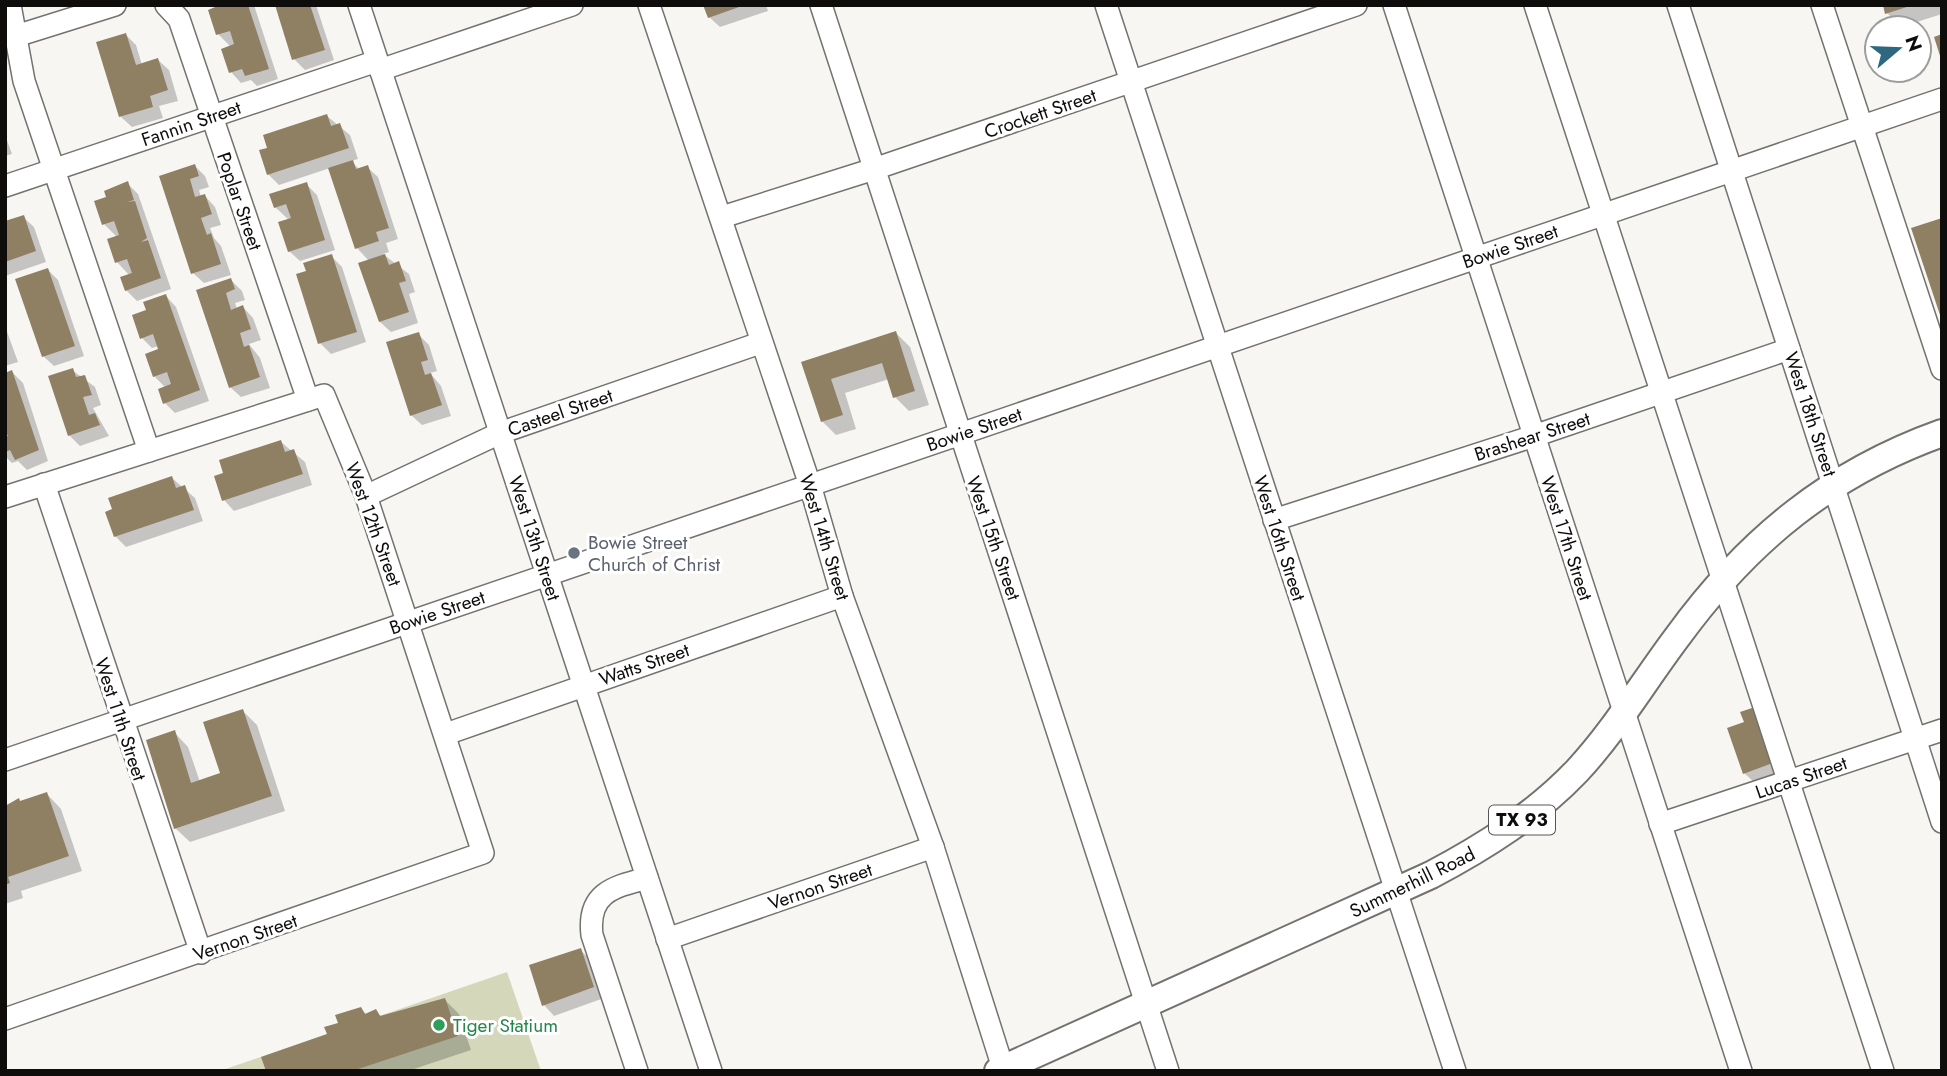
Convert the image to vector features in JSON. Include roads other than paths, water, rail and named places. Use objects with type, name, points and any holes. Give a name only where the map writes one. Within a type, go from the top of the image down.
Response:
[{"type":"main road","name":"Summerhill Road","points":[[1001,1070],[1396,892],[1474,853],[1518,823],[1575,774],[1624,715],[1676,638],[1722,579],[1761,539],[1834,484],[1884,457],[1942,433]]},
{"type":"street","points":[[10,5],[24,81],[149,451]]},
{"type":"street","points":[[16,36],[115,5]]},
{"type":"street","name":"Poplar Street","points":[[166,5],[178,19],[211,117],[316,398]]},
{"type":"street","name":"West 13th Street","points":[[359,5],[711,1071]]},
{"type":"street","name":"Fannin Street","points":[[5,186],[211,117],[572,5]]},
{"type":"street","name":"West 14th Street","points":[[649,5],[810,485],[842,596],[933,847],[1001,1070]]},
{"type":"street","name":"West 15th Street","points":[[821,5],[1168,1071]]},
{"type":"street","name":"West 16th Street","points":[[1106,5],[1455,1071]]},
{"type":"street","name":"Crockett Street","points":[[722,217],[874,169],[1356,5]]},
{"type":"street","name":"West 17th Street","points":[[1394,5],[1741,1071]]},
{"type":"street","points":[[1535,5],[1883,1071]]},
{"type":"street","name":"West 18th Street","points":[[1678,5],[1942,822]]},
{"type":"street","points":[[1822,5],[1942,369]]},
{"type":"street","name":"Bowie Street","points":[[5,760],[1942,99]]},
{"type":"street","name":"Casteel Street","points":[[366,496],[500,433],[760,342]]},
{"type":"street","name":"Brashear Street","points":[[1275,520],[1789,349]]},
{"type":"street","points":[[5,497],[316,398]]},
{"type":"street","name":"West 12th Street","points":[[316,398],[366,496],[483,853]]},
{"type":"street","name":"West 11th Street","points":[[44,484],[201,953]]},
{"type":"street","name":"Watts Street","points":[[446,734],[842,596]]},
{"type":"street","name":"Lucas Street","points":[[1660,824],[1942,730]]},
{"type":"street","name":"Vernon Street","points":[[667,939],[933,847]]},
{"type":"street","name":"Vernon Street","points":[[5,1018],[201,953],[483,853]]},
{"type":"street","points":[[636,1071],[592,935],[590,921],[593,910],[608,891],[647,878]]},
{"type":"place","name":"Bowie Street Church of Christ","points":[[574,553]]},
{"type":"place","name":"Tiger Statium","points":[[439,1025]]}]
